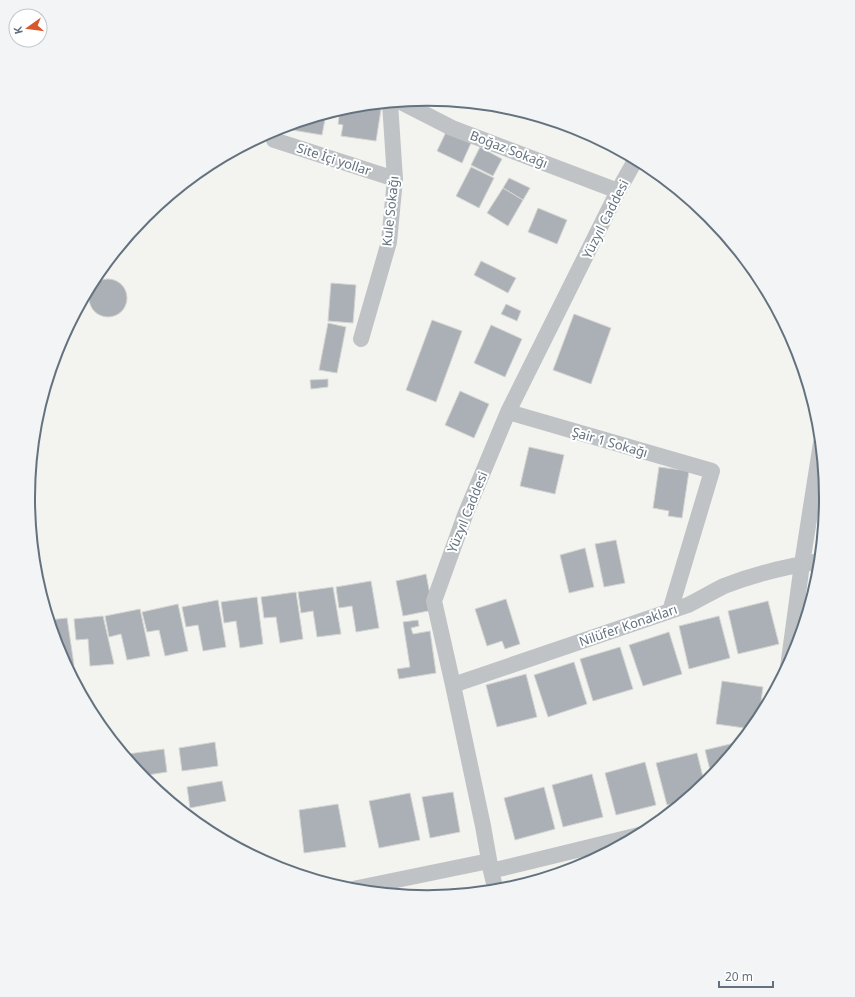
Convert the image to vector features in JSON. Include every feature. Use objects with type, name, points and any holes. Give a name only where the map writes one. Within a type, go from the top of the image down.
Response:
[{"type":"street","name":"Boğaz Sokağı","points":[[410,107],[452,128],[618,191]]},
{"type":"street","name":"Kule Sokağı","points":[[360,339],[389,242],[395,179],[390,108]]},
{"type":"street","name":"Site İçi yollar","points":[[274,140],[395,179]]},
{"type":"street","name":"Yüzyıl Caddesi","points":[[495,885],[453,684],[434,601],[465,515],[508,412],[618,191],[633,164]]},
{"type":"street","name":"Şair 1 Sokağı","points":[[508,412],[712,471],[670,611]]},
{"type":"street","points":[[791,647],[802,564],[818,464]]},
{"type":"street","name":"Nilüfer Konakları","points":[[453,684],[688,605],[724,587],[762,573],[815,562]]},
{"type":"street","points":[[369,887],[490,866],[625,838]]},
{"type":"building","points":[[381,109],[376,141],[341,136],[343,125],[338,124],[339,116]]},
{"type":"building","points":[[325,119],[322,135],[293,130]]},
{"type":"building","points":[[446,132],[471,143],[462,163],[437,151]]},
{"type":"building","points":[[480,147],[502,159],[493,176],[471,165]]},
{"type":"building","points":[[471,167],[494,178],[479,208],[456,196]]},
{"type":"building","points":[[509,178],[530,188],[523,200],[503,188]]},
{"type":"building","points":[[503,188],[523,200],[508,226],[487,213]]},
{"type":"building","points":[[538,208],[567,220],[557,244],[528,232]]},
{"type":"building","points":[[481,261],[516,278],[508,293],[474,275]]},
{"type":"building","points":[[104,279],[112,279],[119,282],[124,287],[127,294],[127,302],[124,309],[119,314],[112,317],[104,317],[97,314],[92,309],[89,302],[101,280]]},
{"type":"building","points":[[331,283],[356,285],[353,323],[328,321]]},
{"type":"building","points":[[506,304],[521,311],[517,321],[501,314]]},
{"type":"building","points":[[574,314],[611,328],[591,384],[553,370]]},
{"type":"building","points":[[432,320],[462,331],[436,402],[406,390]]},
{"type":"building","points":[[328,323],[346,327],[337,373],[319,370]]},
{"type":"building","points":[[491,325],[522,339],[505,377],[474,363]]},
{"type":"building","points":[[328,379],[328,387],[311,389],[310,380]]},
{"type":"building","points":[[460,391],[489,404],[474,438],[445,425]]},
{"type":"building","points":[[529,447],[564,455],[555,494],[520,486]]},
{"type":"building","points":[[659,467],[689,471],[682,518],[668,516],[669,511],[653,508]]},
{"type":"building","points":[[616,540],[625,583],[604,587],[595,544]]},
{"type":"building","points":[[585,548],[594,587],[569,593],[560,555]]},
{"type":"building","points":[[426,574],[433,610],[403,616],[396,581]]},
{"type":"building","points":[[371,581],[379,628],[356,632],[352,606],[339,608],[336,587]]},
{"type":"building","points":[[333,587],[341,634],[317,637],[313,611],[301,613],[298,592]]},
{"type":"building","points":[[296,592],[303,639],[280,643],[276,617],[264,618],[261,597]]},
{"type":"building","points":[[257,597],[263,644],[240,648],[236,621],[224,623],[221,602]]},
{"type":"building","points":[[506,599],[520,644],[505,649],[502,641],[487,646],[475,609]]},
{"type":"building","points":[[218,600],[226,647],[203,651],[198,625],[186,627],[182,607]]},
{"type":"building","points":[[768,601],[779,644],[738,654],[728,611]]},
{"type":"building","points":[[178,604],[188,651],[165,656],[159,630],[147,632],[142,612]]},
{"type":"building","points":[[140,609],[150,656],[127,660],[121,634],[109,637],[105,616]]},
{"type":"building","points":[[103,616],[114,664],[90,666],[88,639],[76,640],[74,619]]},
{"type":"building","points":[[719,616],[730,658],[689,669],[679,626]]},
{"type":"building","points":[[67,618],[74,665],[72,665],[65,649],[54,619]]},
{"type":"building","points":[[418,620],[419,626],[411,628],[413,634],[430,631],[436,673],[399,679],[397,669],[410,667],[403,622]]},
{"type":"building","points":[[669,632],[682,674],[643,686],[629,645]]},
{"type":"building","points":[[620,647],[633,689],[593,701],[580,659]]},
{"type":"building","points":[[574,662],[587,704],[548,717],[534,675]]},
{"type":"building","points":[[526,674],[537,717],[497,727],[486,685]]},
{"type":"building","points":[[722,681],[763,687],[760,706],[746,728],[716,724]]},
{"type":"building","points":[[215,742],[218,766],[182,771],[179,748]]},
{"type":"building","points":[[734,743],[710,771],[705,750]]},
{"type":"building","points":[[164,749],[167,772],[149,775],[129,754]]},
{"type":"building","points":[[697,753],[703,778],[675,803],[667,805],[656,763]]},
{"type":"building","points":[[645,762],[656,805],[616,815],[605,773]]},
{"type":"building","points":[[592,774],[603,817],[563,827],[552,785]]},
{"type":"building","points":[[222,781],[226,801],[190,808],[187,787]]},
{"type":"building","points":[[544,787],[555,829],[515,840],[504,798]]},
{"type":"building","points":[[453,792],[460,832],[430,838],[422,797]]},
{"type":"building","points":[[410,793],[420,840],[379,848],[369,801]]},
{"type":"building","points":[[338,804],[346,847],[304,853],[299,810]]}]
